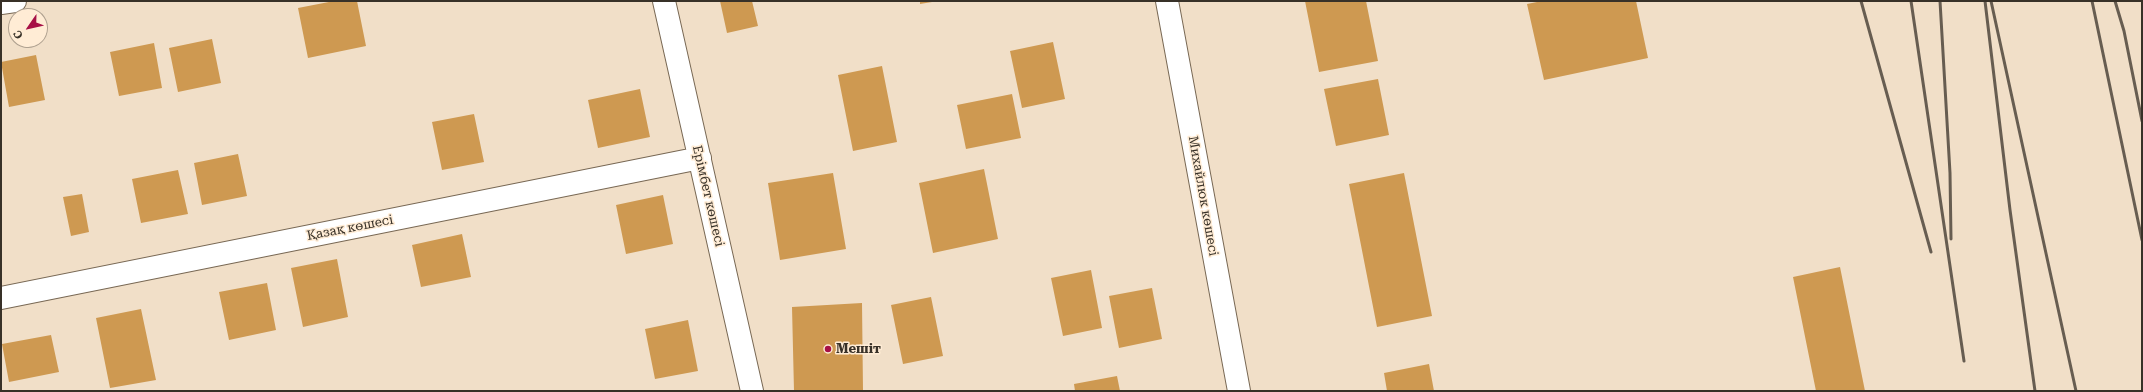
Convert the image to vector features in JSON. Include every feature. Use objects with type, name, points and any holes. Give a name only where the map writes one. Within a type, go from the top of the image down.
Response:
[{"type":"street","points":[[1,3],[15,1]]},
{"type":"street","name":"Ерімбет көшесі","points":[[664,1],[752,391]]},
{"type":"street","name":"Михайлюк көшесі","points":[[1167,1],[1239,391]]},
{"type":"street","name":"Қазақ көшесі","points":[[1,298],[700,158]]},
{"type":"building","points":[[334,1],[357,1],[366,46],[308,58],[298,8]]},
{"type":"building","points":[[720,1],[752,1],[758,26],[727,33]]},
{"type":"building","points":[[920,1],[932,1],[932,2],[920,4]]},
{"type":"building","points":[[1305,1],[1366,1],[1378,61],[1319,72]]},
{"type":"building","points":[[1542,1],[1636,1],[1648,58],[1544,80],[1527,4]]},
{"type":"building","points":[[212,39],[221,83],[178,92],[169,48]]},
{"type":"building","points":[[1053,42],[1065,99],[1022,108],[1010,51]]},
{"type":"building","points":[[154,43],[162,88],[119,96],[110,52]]},
{"type":"building","points":[[36,55],[45,100],[9,107],[1,62]]},
{"type":"building","points":[[882,66],[897,142],[853,151],[838,75]]},
{"type":"building","points":[[1378,79],[1389,135],[1336,146],[1324,89]]},
{"type":"building","points":[[640,89],[650,137],[598,148],[588,100]]},
{"type":"building","points":[[1012,94],[1021,138],[966,149],[957,105]]},
{"type":"building","points":[[474,114],[484,162],[442,170],[432,122]]},
{"type":"building","points":[[238,154],[247,196],[202,205],[194,163]]},
{"type":"building","points":[[984,169],[998,239],[933,253],[919,183]]},
{"type":"building","points":[[178,170],[188,214],[141,223],[132,179]]},
{"type":"building","points":[[833,173],[846,249],[780,260],[768,183]]},
{"type":"building","points":[[1404,173],[1432,316],[1377,327],[1349,184]]},
{"type":"building","points":[[82,194],[89,232],[71,236],[63,197]]},
{"type":"building","points":[[663,195],[673,244],[626,254],[616,205]]},
{"type":"building","points":[[462,234],[471,277],[421,287],[412,245]]},
{"type":"building","points":[[337,259],[348,317],[303,327],[291,268]]},
{"type":"building","points":[[1840,267],[1865,391],[1816,391],[1793,277]]},
{"type":"building","points":[[1091,270],[1102,328],[1063,336],[1051,278]]},
{"type":"building","points":[[267,283],[276,330],[229,340],[219,292]]},
{"type":"building","points":[[1152,288],[1162,339],[1119,348],[1109,296]]},
{"type":"building","points":[[931,297],[943,356],[903,364],[891,305]]},
{"type":"building","name":"Мешіт","points":[[862,303],[863,391],[794,391],[792,307]]},
{"type":"building","points":[[141,309],[156,380],[110,388],[96,318]]},
{"type":"building","points":[[688,320],[698,371],[655,379],[645,329]]},
{"type":"building","points":[[51,335],[59,372],[9,382],[2,344]]},
{"type":"building","points":[[1429,364],[1434,391],[1387,391],[1384,373]]},
{"type":"building","points":[[1117,376],[1120,391],[1075,391],[1074,384]]},
{"type":"railway","points":[[1861,1],[1931,252]]},
{"type":"railway","points":[[1911,1],[1964,361]]},
{"type":"railway","points":[[1940,1],[1950,173],[1951,239]]},
{"type":"railway","points":[[1985,1],[2010,210],[2035,391]]},
{"type":"railway","points":[[1991,1],[2076,391]]},
{"type":"railway","points":[[2092,1],[2142,240]]},
{"type":"railway","points":[[2115,1],[2124,31],[2142,121]]},
{"type":"place","name":"Мешіт","points":[[828,349]]}]
